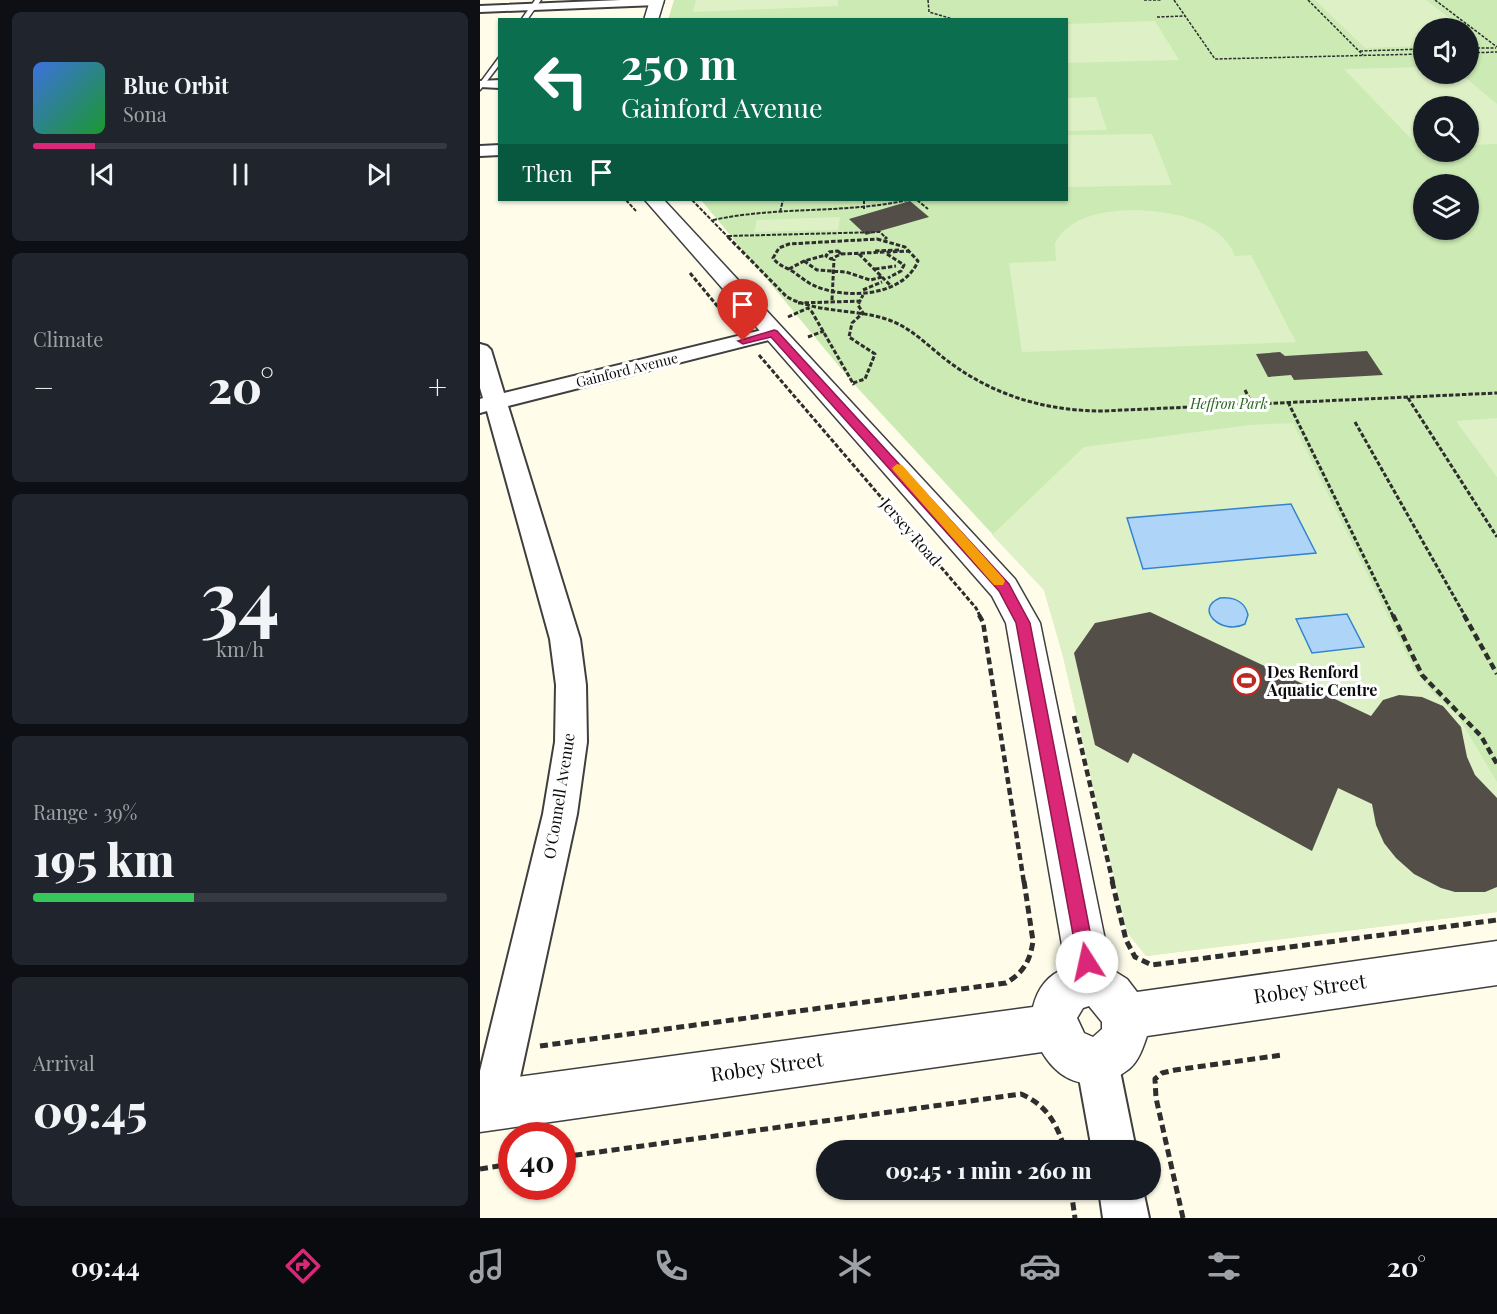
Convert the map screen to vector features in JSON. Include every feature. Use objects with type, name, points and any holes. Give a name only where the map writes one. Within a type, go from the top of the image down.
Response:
[{"type":"street","points":[[480,9],[535,3],[657,1],[652,18]]},
{"type":"street","points":[[481,86],[498,84]]},
{"type":"street","points":[[480,151],[498,150]]},
{"type":"street","name":"Jersey Road","points":[[647,208],[774,333],[996,579],[1015,605],[1023,623],[1091,983]]},
{"type":"street","name":"Gainford Avenue","points":[[488,404],[774,333]]},
{"type":"street","name":"O'Connell Avenue","points":[[480,350],[488,404],[565,639],[571,685],[571,742],[560,814],[506,1051],[487,1106]]},
{"type":"street","name":"Robey Street","points":[[1124,1018],[1162,1010],[1497,963]]},
{"type":"street","points":[[1091,983],[1113,994],[1124,1018],[1125,1030],[1116,1050],[1097,1061],[1075,1056],[1058,1039],[1054,1027],[1056,1004],[1062,995],[1070,988],[1091,983]]},
{"type":"street","name":"Robey Street","points":[[487,1106],[1054,1027]]},
{"type":"street","points":[[1097,1061],[1112,1140]]},
{"type":"street","points":[[1123,1200],[1126,1218]]},
{"type":"lane","points":[[525,18],[535,3]]},
{"type":"lane","points":[[481,86],[498,61]]},
{"type":"path","points":[[928,0],[929,12],[949,18]]},
{"type":"path","points":[[1144,0],[1162,0]]},
{"type":"path","points":[[1174,0],[1215,59],[1413,54]]},
{"type":"path","points":[[1308,0],[1364,55]]},
{"type":"path","points":[[1435,0],[1497,47]]},
{"type":"path","points":[[1157,17],[1186,16]]},
{"type":"path","points":[[1479,48],[1497,47]]},
{"type":"path","points":[[1360,51],[1413,50]]},
{"type":"path","points":[[1479,52],[1497,52]]},
{"type":"path","points":[[629,201],[647,208]]},
{"type":"path","points":[[693,201],[787,297],[797,303],[807,308],[863,313],[900,325],[982,385],[1003,395],[1051,408],[1088,411],[1497,393]]},
{"type":"path","points":[[780,212],[783,201]]},
{"type":"path","points":[[864,201],[864,209]]},
{"type":"path","points":[[883,201],[883,207]]},
{"type":"path","points":[[712,220],[737,213],[864,209],[904,201]]},
{"type":"path","points":[[917,201],[928,209]]},
{"type":"path","points":[[728,236],[880,232],[886,241],[884,250]]},
{"type":"path","points":[[834,241],[834,251]]},
{"type":"path","points":[[834,241],[886,241],[910,250],[918,261],[909,277],[892,286],[872,292],[832,291],[812,285],[781,266],[773,258],[780,248],[800,243],[834,241]]},
{"type":"path","points":[[789,269],[804,261],[834,251],[841,254],[910,250]]},
{"type":"path","points":[[859,253],[892,286]]},
{"type":"path","points":[[832,300],[834,259],[841,254]]},
{"type":"path","points":[[886,254],[904,265],[900,272],[888,279]]},
{"type":"path","points":[[826,255],[834,259]]},
{"type":"path","points":[[804,261],[813,268],[854,273],[870,280],[882,277]]},
{"type":"path","points":[[874,269],[896,266]]},
{"type":"path","name":"Jersey Road","points":[[506,1051],[1006,983],[1022,975],[1030,957],[1033,941],[983,622],[976,608],[759,355],[743,341],[729,319],[685,268]]},
{"type":"path","points":[[863,290],[882,282]]},
{"type":"path","points":[[863,295],[858,305],[863,313]]},
{"type":"path","points":[[797,303],[832,300],[862,301]]},
{"type":"path","points":[[854,383],[865,379],[875,354],[849,337],[852,323],[863,313]]},
{"type":"path","points":[[1245,390],[1252,404]]},
{"type":"path","points":[[1408,397],[1497,537]]},
{"type":"path","points":[[1288,402],[1422,675],[1482,736],[1497,764]]},
{"type":"path","points":[[1355,422],[1497,674]]},
{"type":"path","points":[[1135,957],[1152,965],[1497,920]]},
{"type":"path","points":[[1184,1218],[1156,1098],[1155,1079],[1162,1073],[1175,1070],[1282,1055]]},
{"type":"path","points":[[576,1155],[1021,1094],[1034,1099],[1050,1113],[1062,1140]]},
{"type":"path","points":[[480,1169],[498,1166]]},
{"type":"path","points":[[1072,1200],[1075,1218]]},
{"type":"green space","name":"Heffron Park","points":[[674,0],[1497,0],[1497,912],[1146,956],[1127,932],[1063,656],[1044,590],[853,383],[702,201],[1068,201],[1068,18],[669,18]]},
{"type":"green space","points":[[696,0],[838,0],[838,6],[693,12]]},
{"type":"green space","points":[[1315,0],[1426,0],[1450,18],[1413,18],[1413,46],[1365,48]]},
{"type":"green space","points":[[1155,21],[1179,60],[1068,63],[1068,24]]},
{"type":"green space","points":[[1413,67],[1413,84],[1473,84],[1497,104],[1497,144],[1479,145],[1479,96],[1413,96],[1413,141],[1344,69]]},
{"type":"green space","points":[[1096,97],[1107,130],[1068,131],[1068,98]]},
{"type":"green space","points":[[1152,134],[1172,185],[1068,187],[1068,135]]},
{"type":"green space","points":[[1133,210],[1162,212],[1192,219],[1218,233],[1228,243],[1235,256],[1251,255],[1296,342],[1022,352],[1009,263],[1056,261],[1055,243],[1070,226],[1100,213]]},
{"type":"green space","points":[[840,217],[838,230],[754,232],[757,220]]},
{"type":"green space","points":[[1497,418],[1497,477],[1456,421]]},
{"type":"green space","name":"Des Renford Aquatic Centre","points":[[1293,423],[1414,669],[1433,693],[1458,716],[1497,782],[1497,912],[1146,956],[1127,932],[1063,656],[1044,590],[992,535],[1084,447],[1249,425]]},
{"type":"water","points":[[1291,504],[1316,553],[1143,569],[1127,518]]},
{"type":"water","points":[[1220,598],[1234,599],[1244,606],[1248,615],[1245,624],[1228,627],[1214,620],[1209,608]]},
{"type":"water","points":[[1347,614],[1364,647],[1312,653],[1296,619]]},
{"type":"building","points":[[910,201],[929,217],[866,235],[849,219]]},
{"type":"building","points":[[1367,351],[1383,375],[1294,380],[1291,375],[1268,377],[1256,354],[1280,352],[1285,356]]},
{"type":"building","points":[[1150,612],[1371,716],[1383,700],[1399,695],[1422,697],[1443,706],[1461,727],[1467,757],[1475,775],[1497,798],[1497,887],[1485,892],[1455,892],[1441,888],[1414,874],[1396,858],[1384,843],[1376,825],[1372,804],[1338,788],[1312,851],[1133,753],[1128,763],[1095,745],[1074,653],[1095,623]]},
{"type":"slow traffic","points":[[897,468],[998,581]]},
{"type":"place","name":"Des Renford Aquatic Centre","points":[[1246,681]]},
{"type":"route","points":[[743,341],[774,333],[890,459],[1004,588],[1015,605],[1023,623],[1087,962]]}]
